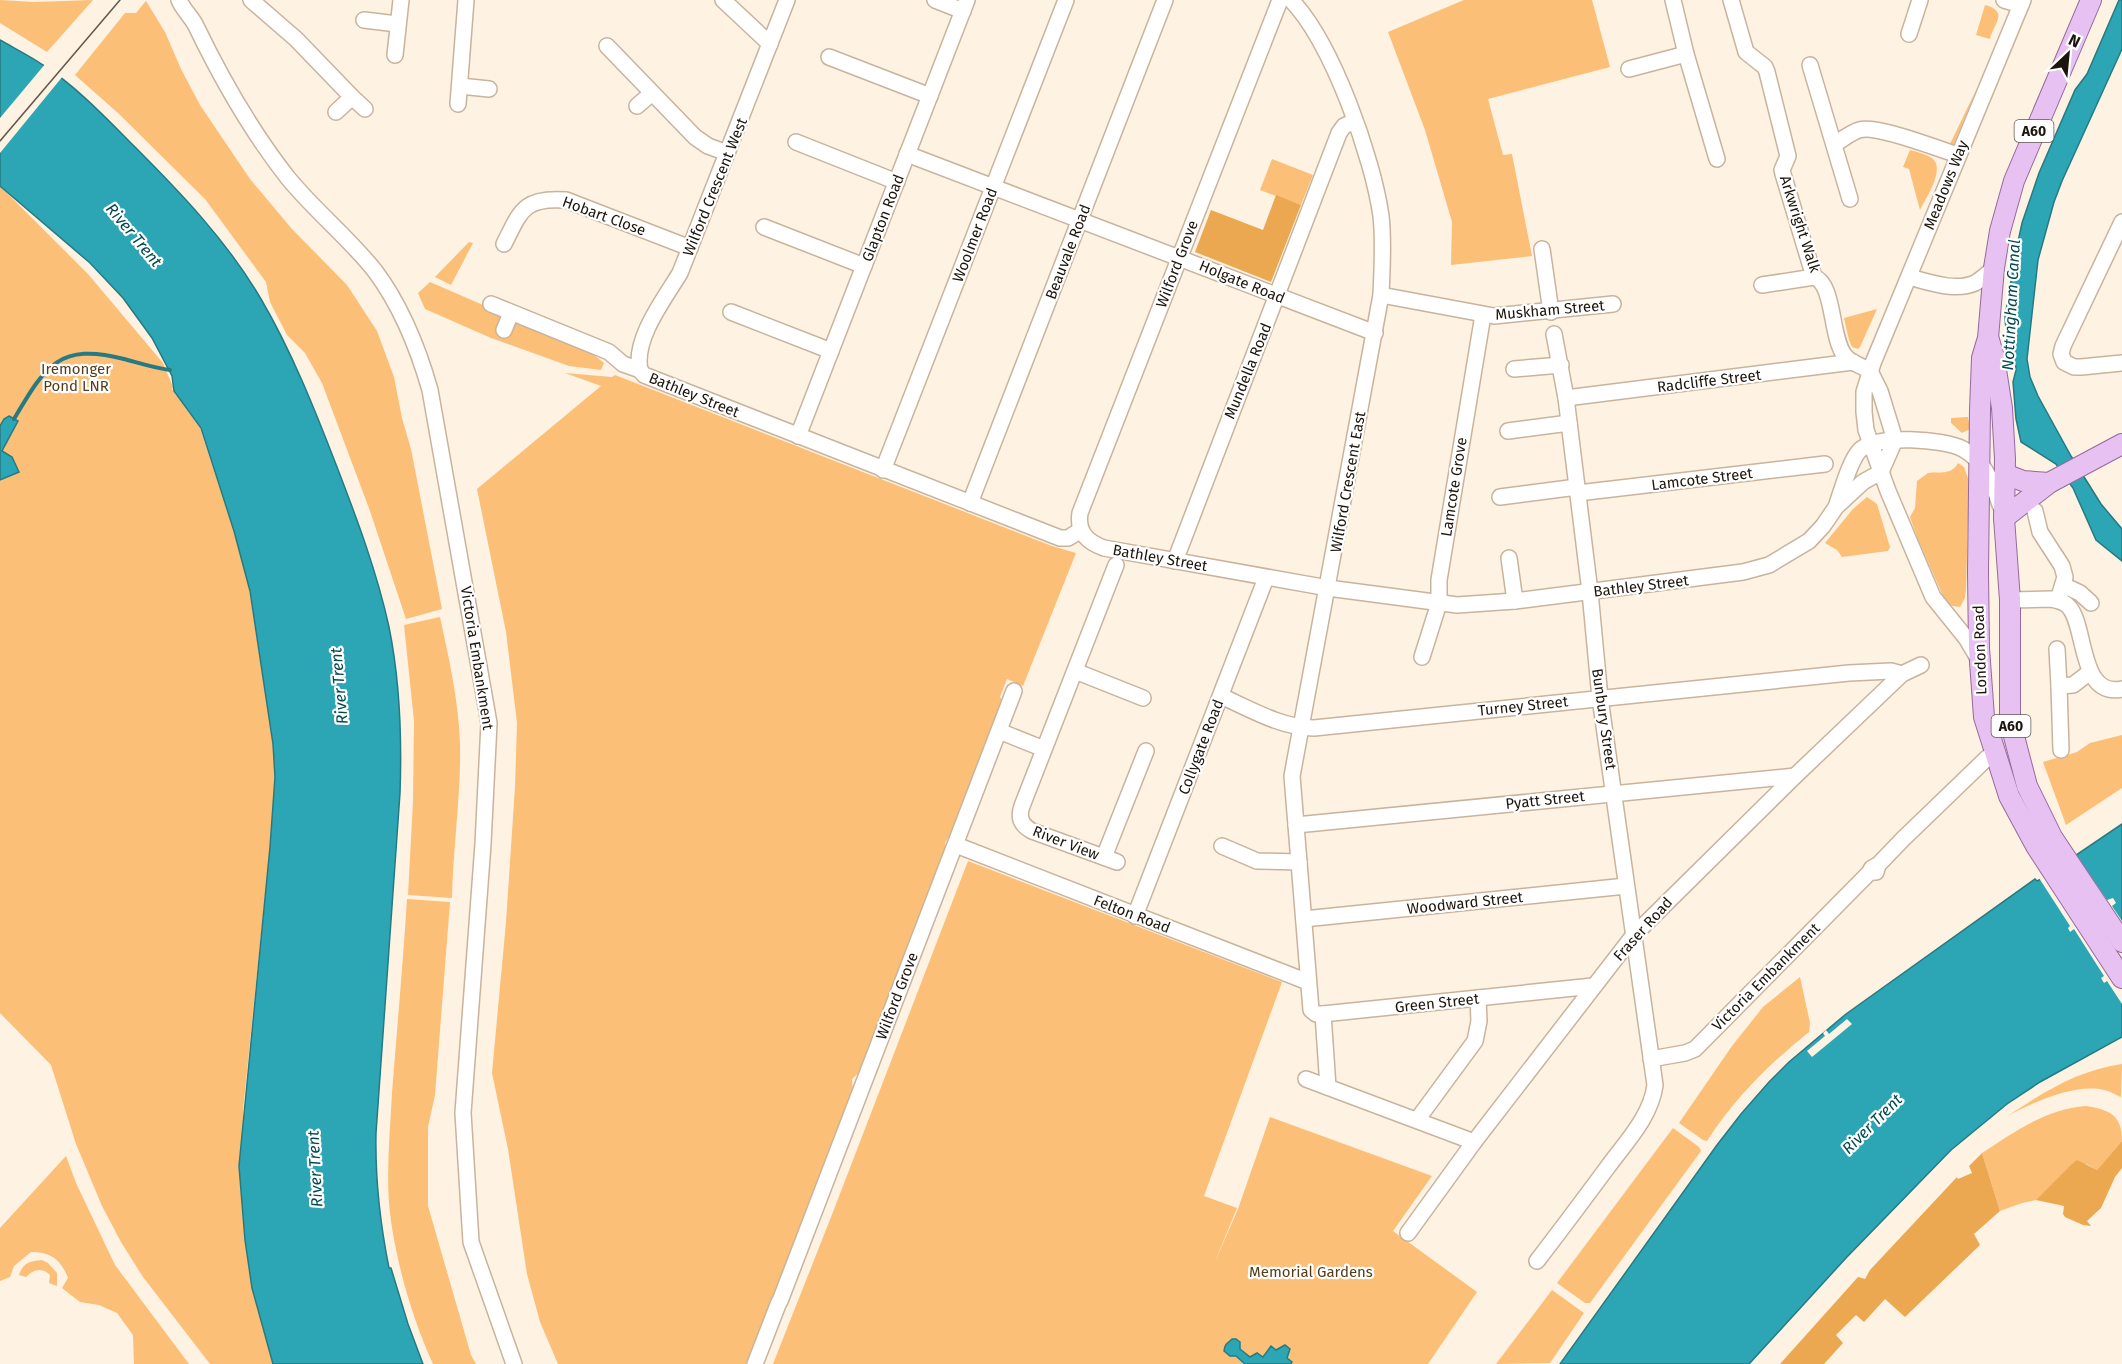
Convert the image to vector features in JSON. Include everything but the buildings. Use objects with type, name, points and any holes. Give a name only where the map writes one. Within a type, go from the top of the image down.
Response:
[{"type":"main road","name":"London Road","points":[[2091,0],[2014,181],[2000,231],[1994,268],[1988,338],[1982,358],[1975,649],[1984,717],[2009,796],[2122,942]]},
{"type":"main road","name":"London Road","points":[[1988,338],[1994,357],[2002,408],[2004,518],[2010,605],[2010,721],[2044,842],[2122,978]]},
{"type":"main road","points":[[2004,518],[2049,483],[2122,444]]},
{"type":"main road","points":[[2005,474],[2023,481],[2049,483]]},
{"type":"main road","points":[[1975,649],[1988,649],[1995,644],[2001,634],[2010,605]]},
{"type":"street","name":"Victoria Embankment","points":[[183,0],[183,10],[194,21],[226,85],[255,133],[289,179],[367,262],[390,293],[419,353],[433,403],[489,723],[483,844],[463,1113],[471,1242],[514,1364]]},
{"type":"street","points":[[251,0],[296,39],[365,109]]},
{"type":"street","points":[[395,55],[400,0]]},
{"type":"street","points":[[458,104],[466,0]]},
{"type":"street","points":[[723,0],[770,44]]},
{"type":"street","name":"Wilford Crescent West","points":[[640,370],[639,355],[648,328],[680,273],[787,0]]},
{"type":"street","points":[[935,0],[965,5]]},
{"type":"street","name":"Woolmer Road","points":[[883,470],[1066,0]]},
{"type":"street","name":"Beauvale Road","points":[[970,503],[1165,0]]},
{"type":"street","name":"Wilford Grove","points":[[1081,530],[1080,513],[1280,0]]},
{"type":"street","name":"Wilford Crescent East","points":[[1291,0],[1315,33],[1334,70],[1355,121],[1371,173],[1381,218],[1383,248],[1382,295],[1328,588],[1299,728],[1291,782],[1308,982]]},
{"type":"street","points":[[1673,0],[1686,54],[1717,159]]},
{"type":"street","name":"Arkwright Walk","points":[[1731,0],[1746,52],[1765,67],[1767,72],[1788,156],[1782,170],[1783,174],[1814,277],[1819,278],[1823,283],[1827,294],[1840,348],[1853,362]]},
{"type":"street","points":[[1909,34],[1921,21],[1920,0]]},
{"type":"street","points":[[2004,0],[2022,2]]},
{"type":"street","name":"Meadows Way","points":[[1975,649],[1933,597],[1875,475],[1871,444],[1866,430],[1864,392],[1870,370],[2022,2]]},
{"type":"street","name":"Glapton Road","points":[[798,436],[965,5]]},
{"type":"street","points":[[364,20],[397,24]]},
{"type":"street","points":[[607,46],[695,137],[708,146],[726,153]]},
{"type":"street","points":[[1629,69],[1686,54]]},
{"type":"street","points":[[830,57],[930,96]]},
{"type":"street","points":[[1810,65],[1850,199]]},
{"type":"street","points":[[460,86],[489,89]]},
{"type":"street","points":[[637,106],[652,93]]},
{"type":"street","points":[[336,112],[352,97]]},
{"type":"street","name":"Mundella Road","points":[[1174,561],[1278,297],[1339,133],[1344,126],[1355,121]]},
{"type":"street","points":[[1834,144],[1860,130],[1869,130],[1894,134],[1958,155]]},
{"type":"street","points":[[796,142],[897,182]]},
{"type":"street","name":"Holgate Road","points":[[907,154],[1375,333]]},
{"type":"street","name":"Hobart Close","points":[[504,244],[519,213],[538,200],[549,199],[566,200],[690,248]]},
{"type":"street","points":[[2122,222],[2061,354],[2064,362],[2074,367],[2122,363]]},
{"type":"street","points":[[764,227],[864,267]]},
{"type":"street","points":[[1542,249],[1551,312]]},
{"type":"street","points":[[1909,277],[1936,284],[1966,286],[1981,279],[1994,268]]},
{"type":"street","points":[[1762,285],[1814,277]]},
{"type":"street","name":"Muskham Street","points":[[1382,295],[1483,315],[1551,312],[1613,304]]},
{"type":"street","name":"Bathley Street","points":[[491,304],[609,352],[623,364],[640,370],[644,375],[1060,538],[1068,538],[1081,530],[1088,540],[1104,548],[1266,578],[1439,603],[1480,605],[1743,572],[1763,567],[1809,541],[1823,526],[1836,507],[1856,454],[1871,444]]},
{"type":"street","points":[[731,312],[831,351]]},
{"type":"street","points":[[504,330],[512,313]]},
{"type":"street","name":"Lamcote Grove","points":[[1422,657],[1439,603],[1439,580],[1483,315]]},
{"type":"street","name":"Bunbury Street","points":[[1537,1261],[1639,1124],[1650,1104],[1655,1085],[1600,698],[1590,592],[1566,398],[1554,334]]},
{"type":"street","points":[[1853,362],[1870,370],[1880,391],[1895,440],[1875,475]]},
{"type":"street","name":"Radcliffe Street","points":[[1566,398],[1853,362]]},
{"type":"street","points":[[1514,369],[1560,365]]},
{"type":"street","points":[[1508,431],[1569,423]]},
{"type":"street","points":[[1871,444],[1895,440],[1951,445],[1964,450],[1980,464]]},
{"type":"street","name":"Lamcote Street","points":[[1500,497],[1825,464]]},
{"type":"street","name":"London Road","points":[[1980,464],[1994,486],[2004,518]]},
{"type":"street","name":"Bathley Street","points":[[1836,507],[1875,475]]},
{"type":"street","points":[[2035,511],[2040,532],[2062,566],[2065,577],[2058,600]]},
{"type":"street","points":[[1509,558],[1515,601]]},
{"type":"street","name":"River View","points":[[1116,566],[1022,806],[1021,821],[1027,829],[1111,860],[1146,751]]},
{"type":"street","name":"Collygate Road","points":[[1135,916],[1266,578]]},
{"type":"street","points":[[2064,585],[2080,593],[2091,603]]},
{"type":"street","points":[[2010,605],[2058,600],[2069,606],[2074,615],[2090,672],[2106,687],[2122,689]]},
{"type":"street","points":[[2056,649],[2061,750]]},
{"type":"street","name":"Fraser Road","points":[[1407,1233],[1593,986],[1634,936],[1902,674],[1921,665]]},
{"type":"street","points":[[1075,671],[1143,698]]},
{"type":"street","name":"Turney Street","points":[[1221,696],[1299,728],[1333,727],[1849,673],[1891,671],[1902,674]]},
{"type":"street","points":[[2059,686],[2073,685],[2090,672]]},
{"type":"street","name":"Wilford Grove","points":[[755,1364],[1014,691]]},
{"type":"street","points":[[999,731],[1044,749]]},
{"type":"street","name":"Victoria Embankment","points":[[1651,1059],[1695,1049],[1874,869],[1987,758],[1995,754]]},
{"type":"street","name":"Pyatt Street","points":[[1296,825],[1796,776]]},
{"type":"street","name":"Felton Road","points":[[956,845],[1308,982]]},
{"type":"street","points":[[1222,846],[1257,861],[1299,862]]},
{"type":"street","name":"Woodward Street","points":[[1304,920],[1626,886]]},
{"type":"street","points":[[1308,982],[1311,1010],[1316,1014],[1323,1014],[1328,1087]]},
{"type":"street","name":"Green Street","points":[[1323,1014],[1593,986]]},
{"type":"street","points":[[1417,1120],[1475,1041],[1479,1021],[1478,998]]},
{"type":"street","points":[[1306,1079],[1474,1142]]},
{"type":"green space","points":[[0,0],[34,2],[93,0],[47,52],[0,23]]},
{"type":"green space","points":[[1464,0],[1592,0],[1610,67],[1488,99],[1503,155],[1512,154],[1532,256],[1451,265],[1452,222],[1425,130],[1388,32]]},
{"type":"green space","points":[[146,1],[165,32],[200,105],[250,179],[292,229],[347,285],[377,331],[394,377],[411,449],[442,609],[406,619],[370,511],[322,383],[305,353],[287,335],[270,302],[266,282],[205,199],[118,113],[75,75],[125,13],[136,13]]},
{"type":"green space","points":[[1985,5],[1997,11],[1998,15],[1990,39],[1976,35]]},
{"type":"green space","points":[[1977,88],[1953,146],[1949,146]]},
{"type":"green space","points":[[1910,150],[1933,159],[1937,170],[1936,177],[1920,210],[1909,169],[1903,167]]},
{"type":"green space","points":[[1272,159],[1313,175],[1301,205],[1260,190]]},
{"type":"green space","name":"Iremonger Pond LNR","points":[[0,186],[88,274],[163,363],[172,389],[200,428],[246,569],[273,744],[275,777],[243,1110],[248,1255],[273,1364],[210,1364],[143,1277],[121,1242],[102,1206],[76,1144],[51,1065],[0,1013]]},
{"type":"green space","points":[[469,242],[473,243],[451,285],[435,277]]},
{"type":"green space","points":[[430,282],[589,351],[604,363],[601,370],[569,366],[491,338],[425,309],[418,293]]},
{"type":"green space","points":[[1877,309],[1860,347],[1858,349],[1852,347],[1844,318]]},
{"type":"green space","points":[[565,373],[612,377],[615,375],[1052,546],[1076,553],[1023,686],[1007,679],[1000,697],[1004,704],[955,833],[950,835],[945,843],[946,854],[862,1070],[852,1079],[853,1093],[746,1364],[558,1364],[540,1322],[527,1274],[508,1149],[492,1073],[506,922],[517,723],[506,632],[477,489],[601,386]]},
{"type":"green space","points":[[1968,417],[1970,429],[1962,433],[1951,423],[1951,418]]},
{"type":"green space","points":[[1958,463],[1964,467],[1969,481],[1966,589],[1965,598],[1960,607],[1947,605],[1910,517],[1915,508],[1917,481],[1928,473],[1952,470]]},
{"type":"green space","points":[[1867,497],[1877,504],[1890,547],[1888,551],[1842,557],[1837,550],[1825,543],[1853,509]]},
{"type":"green space","points":[[440,617],[456,697],[460,745],[452,898],[408,895],[414,721],[404,625]]},
{"type":"green space","points":[[2122,735],[2122,788],[2066,825],[2043,762],[2077,752],[2090,743]]},
{"type":"green space","name":"Memorial Gardens","points":[[968,861],[1282,982],[1204,1196],[1237,1208],[1214,1264],[1238,1209],[1270,1117],[1432,1176],[1393,1231],[1477,1292],[1428,1364],[773,1364]]},
{"type":"green space","points":[[407,899],[450,902],[435,1095],[428,1127],[428,1206],[471,1355],[476,1364],[433,1364],[407,1294],[391,1221],[388,1189],[389,1141]]},
{"type":"green space","points":[[1800,977],[1810,1023],[1809,1032],[1754,1082],[1707,1141],[1703,1140],[1679,1123],[1732,1046],[1763,1007]]},
{"type":"green space","points":[[2122,1064],[2121,1097],[2104,1090],[2080,1089],[2040,1100],[2006,1117],[2047,1091],[2075,1077]]},
{"type":"green space","points":[[2086,1106],[2113,1115],[2120,1125],[2122,1141],[2097,1170],[2086,1164],[2051,1186],[2036,1200],[2000,1211],[1982,1153],[2044,1116]]},
{"type":"green space","points":[[1673,1128],[1699,1147],[1701,1151],[1590,1303],[1585,1303],[1557,1283]]},
{"type":"green space","points":[[66,1156],[76,1183],[115,1265],[189,1364],[134,1364],[133,1335],[117,1313],[99,1305],[80,1302],[62,1288],[68,1278],[58,1261],[49,1255],[31,1252],[14,1266],[10,1277],[0,1281],[0,1228]]},
{"type":"green space","points":[[42,1260],[57,1273],[57,1286],[49,1283],[50,1275],[41,1270],[32,1272],[26,1277],[19,1275],[28,1263]]},
{"type":"green space","points":[[1552,1290],[1584,1313],[1550,1363],[1496,1364]]},
{"type":"shaded area","points":[[1276,195],[1301,205],[1271,282],[1195,252],[1211,210],[1263,230]]},
{"type":"shaded area","points":[[2122,1141],[2122,1168],[2115,1177],[2101,1208],[2087,1221],[2091,1226],[2065,1217],[2064,1206],[2036,1200],[2077,1160],[2097,1170]]},
{"type":"shaded area","points":[[1982,1153],[2000,1211],[1974,1234],[1980,1245],[1905,1317],[1885,1299],[1864,1322],[1856,1315],[1836,1335],[1843,1343],[1824,1364],[1780,1364],[1858,1277],[1865,1279],[1870,1270],[1957,1177],[1958,1179],[1972,1173],[1969,1166]]},
{"type":"water","name":"Nottingham Canal","points":[[2119,0],[2122,0],[2122,49],[2054,202],[2038,260],[2027,359],[2030,377],[2038,396],[2071,456],[2101,504],[2122,529],[2122,561],[2096,540],[2073,488],[2056,464],[2021,442],[2016,419],[2013,382],[2016,370],[2014,350],[2010,345],[2005,317],[2022,223],[2039,173],[2075,90],[2087,74]]},
{"type":"water","name":"River Trent","points":[[0,40],[33,58],[91,103],[186,200],[218,237],[248,278],[283,340],[302,382],[373,566],[393,647],[398,688],[401,751],[376,1133],[377,1184],[389,1268],[391,1268],[423,1364],[273,1364],[252,1288],[245,1240],[239,1166],[275,777],[273,744],[250,591],[234,531],[201,428],[174,391],[172,376],[152,338],[123,298],[90,263],[0,186]]},
{"type":"water","points":[[9,416],[18,421],[2,451],[12,457],[19,472],[0,480],[0,426]]},
{"type":"water","name":"River Trent","points":[[2122,824],[2122,1037],[2040,1082],[2007,1104],[1951,1150],[1846,1258],[1749,1364],[1560,1364],[1717,1145],[1741,1114],[1789,1062],[1846,1014],[2035,879],[2039,880]]},
{"type":"water","points":[[1232,1339],[1240,1342],[1240,1349],[1250,1357],[1257,1353],[1263,1357],[1271,1346],[1276,1350],[1285,1345],[1290,1349],[1287,1358],[1292,1362],[1291,1364],[1245,1364],[1236,1356],[1230,1356],[1224,1351]]},
{"type":"pier","points":[[46,63],[63,76],[0,153],[0,118]]},
{"type":"pier","points":[[2075,853],[2107,900],[2113,898],[2116,903],[2112,906],[2122,921],[2122,1004],[2107,981],[2104,983],[2101,978],[2104,976],[2074,929],[2070,932],[2068,928],[2070,926],[2039,878]]},
{"type":"pier","points":[[1847,1019],[1852,1024],[1812,1057],[1807,1051],[1825,1036],[1823,1033],[1826,1030],[1829,1034]]},
{"type":"waterway","points":[[14,419],[45,373],[56,363],[68,357],[83,354],[102,355],[170,370]]},
{"type":"tram line","points":[[0,141],[120,0]]}]
